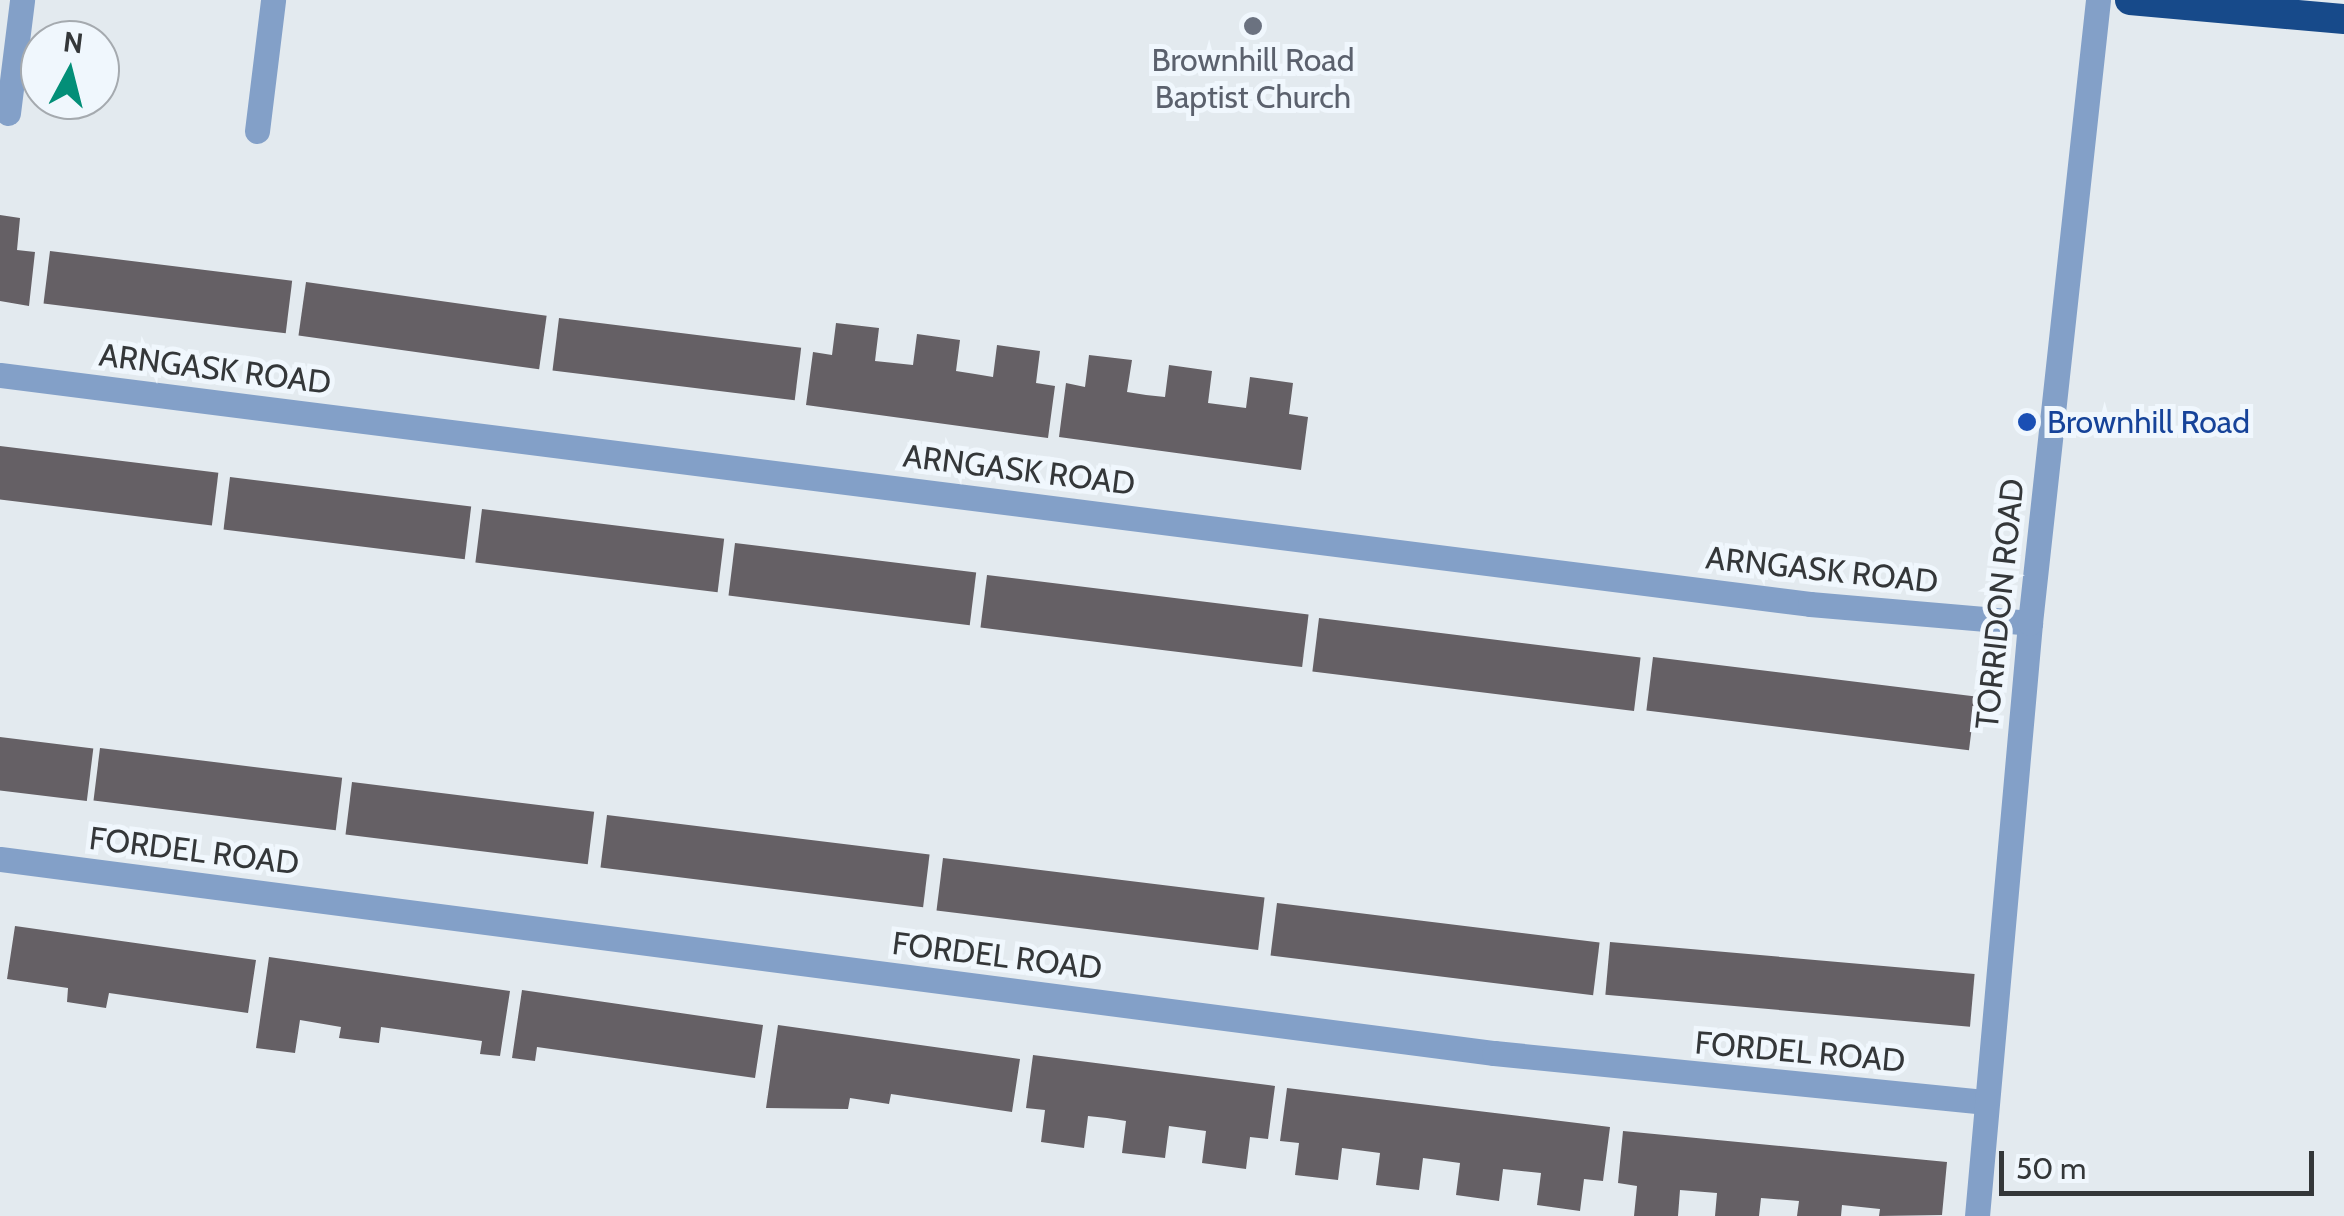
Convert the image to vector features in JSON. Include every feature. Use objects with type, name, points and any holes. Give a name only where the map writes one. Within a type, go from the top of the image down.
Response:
[{"type":"highway","points":[[2130,0],[2344,19]]},
{"type":"street","points":[[8,113],[22,0]]},
{"type":"street","points":[[257,131],[273,0]]},
{"type":"street","name":"TORRIDON ROAD","points":[[1977,1216],[2030,623],[2098,0]]},
{"type":"street","name":"ARNGASK ROAD","points":[[0,374],[1810,604],[2030,623]]},
{"type":"street","name":"FORDEL ROAD","points":[[0,859],[1494,1053],[1988,1102]]},
{"type":"building","points":[[0,215],[20,218],[17,250],[35,252],[29,306],[0,301]]},
{"type":"building","points":[[50,251],[292,281],[286,333],[44,304]]},
{"type":"building","points":[[306,282],[547,316],[539,369],[298,335]]},
{"type":"building","points":[[559,318],[801,348],[795,400],[553,371]]},
{"type":"building","points":[[836,323],[879,328],[875,361],[913,365],[917,334],[960,340],[956,371],[993,377],[997,345],[1040,351],[1036,383],[1055,386],[1048,438],[806,405],[813,352],[832,355]]},
{"type":"building","points":[[1089,355],[1132,360],[1127,392],[1146,395],[1165,397],[1169,365],[1212,371],[1208,403],[1246,408],[1250,377],[1293,383],[1289,414],[1308,417],[1301,470],[1059,437],[1066,383],[1085,387]]},
{"type":"building","points":[[0,446],[218,473],[212,525],[0,499]]},
{"type":"building","points":[[230,477],[471,507],[465,559],[224,530]]},
{"type":"building","points":[[482,509],[724,539],[718,592],[475,563]]},
{"type":"building","points":[[735,543],[976,573],[970,625],[729,596]]},
{"type":"building","points":[[987,575],[1309,614],[1302,667],[981,628]]},
{"type":"building","points":[[1319,618],[1641,657],[1634,711],[1312,672]]},
{"type":"building","points":[[1653,657],[1976,697],[1969,750],[1646,711]]},
{"type":"building","points":[[0,737],[93,748],[87,801],[0,790]]},
{"type":"building","points":[[100,748],[342,778],[336,830],[94,801]]},
{"type":"building","points":[[352,782],[594,812],[588,864],[346,835]]},
{"type":"building","points":[[607,815],[930,855],[923,907],[601,868]]},
{"type":"building","points":[[943,858],[1265,897],[1258,950],[937,911]]},
{"type":"building","points":[[1277,903],[1600,943],[1593,995],[1271,956]]},
{"type":"building","points":[[15,926],[256,960],[248,1013],[109,993],[106,1008],[67,1002],[68,988],[7,979]]},
{"type":"building","points":[[1610,942],[1975,974],[1970,1027],[1605,995]]},
{"type":"building","points":[[269,957],[510,991],[500,1056],[480,1054],[482,1041],[381,1027],[379,1043],[339,1038],[341,1027],[300,1020],[295,1053],[256,1048]]},
{"type":"building","points":[[522,990],[763,1025],[755,1078],[537,1047],[535,1061],[512,1058]]},
{"type":"building","points":[[778,1025],[1020,1059],[1012,1112],[891,1094],[889,1104],[850,1098],[848,1109],[766,1108]]},
{"type":"building","points":[[1033,1055],[1275,1086],[1268,1139],[1250,1137],[1246,1169],[1202,1163],[1206,1131],[1169,1126],[1165,1158],[1122,1153],[1126,1121],[1107,1118],[1088,1116],[1084,1148],[1041,1142],[1045,1110],[1026,1108]]},
{"type":"building","points":[[1287,1088],[1610,1127],[1603,1181],[1584,1179],[1580,1211],[1537,1205],[1541,1173],[1503,1169],[1499,1201],[1456,1195],[1460,1163],[1423,1158],[1419,1190],[1376,1185],[1380,1153],[1342,1148],[1338,1180],[1295,1175],[1299,1143],[1280,1141]]},
{"type":"building","points":[[1623,1131],[1947,1162],[1942,1215],[1879,1216],[1880,1209],[1842,1205],[1841,1216],[1797,1216],[1799,1201],[1761,1198],[1759,1216],[1715,1216],[1717,1193],[1680,1190],[1678,1216],[1634,1216],[1637,1186],[1618,1183]]},
{"type":"place","name":"Brownhill Road Baptist Church","points":[[1253,26]]},
{"type":"place","name":"Brownhill Road","points":[[2027,422]]}]
